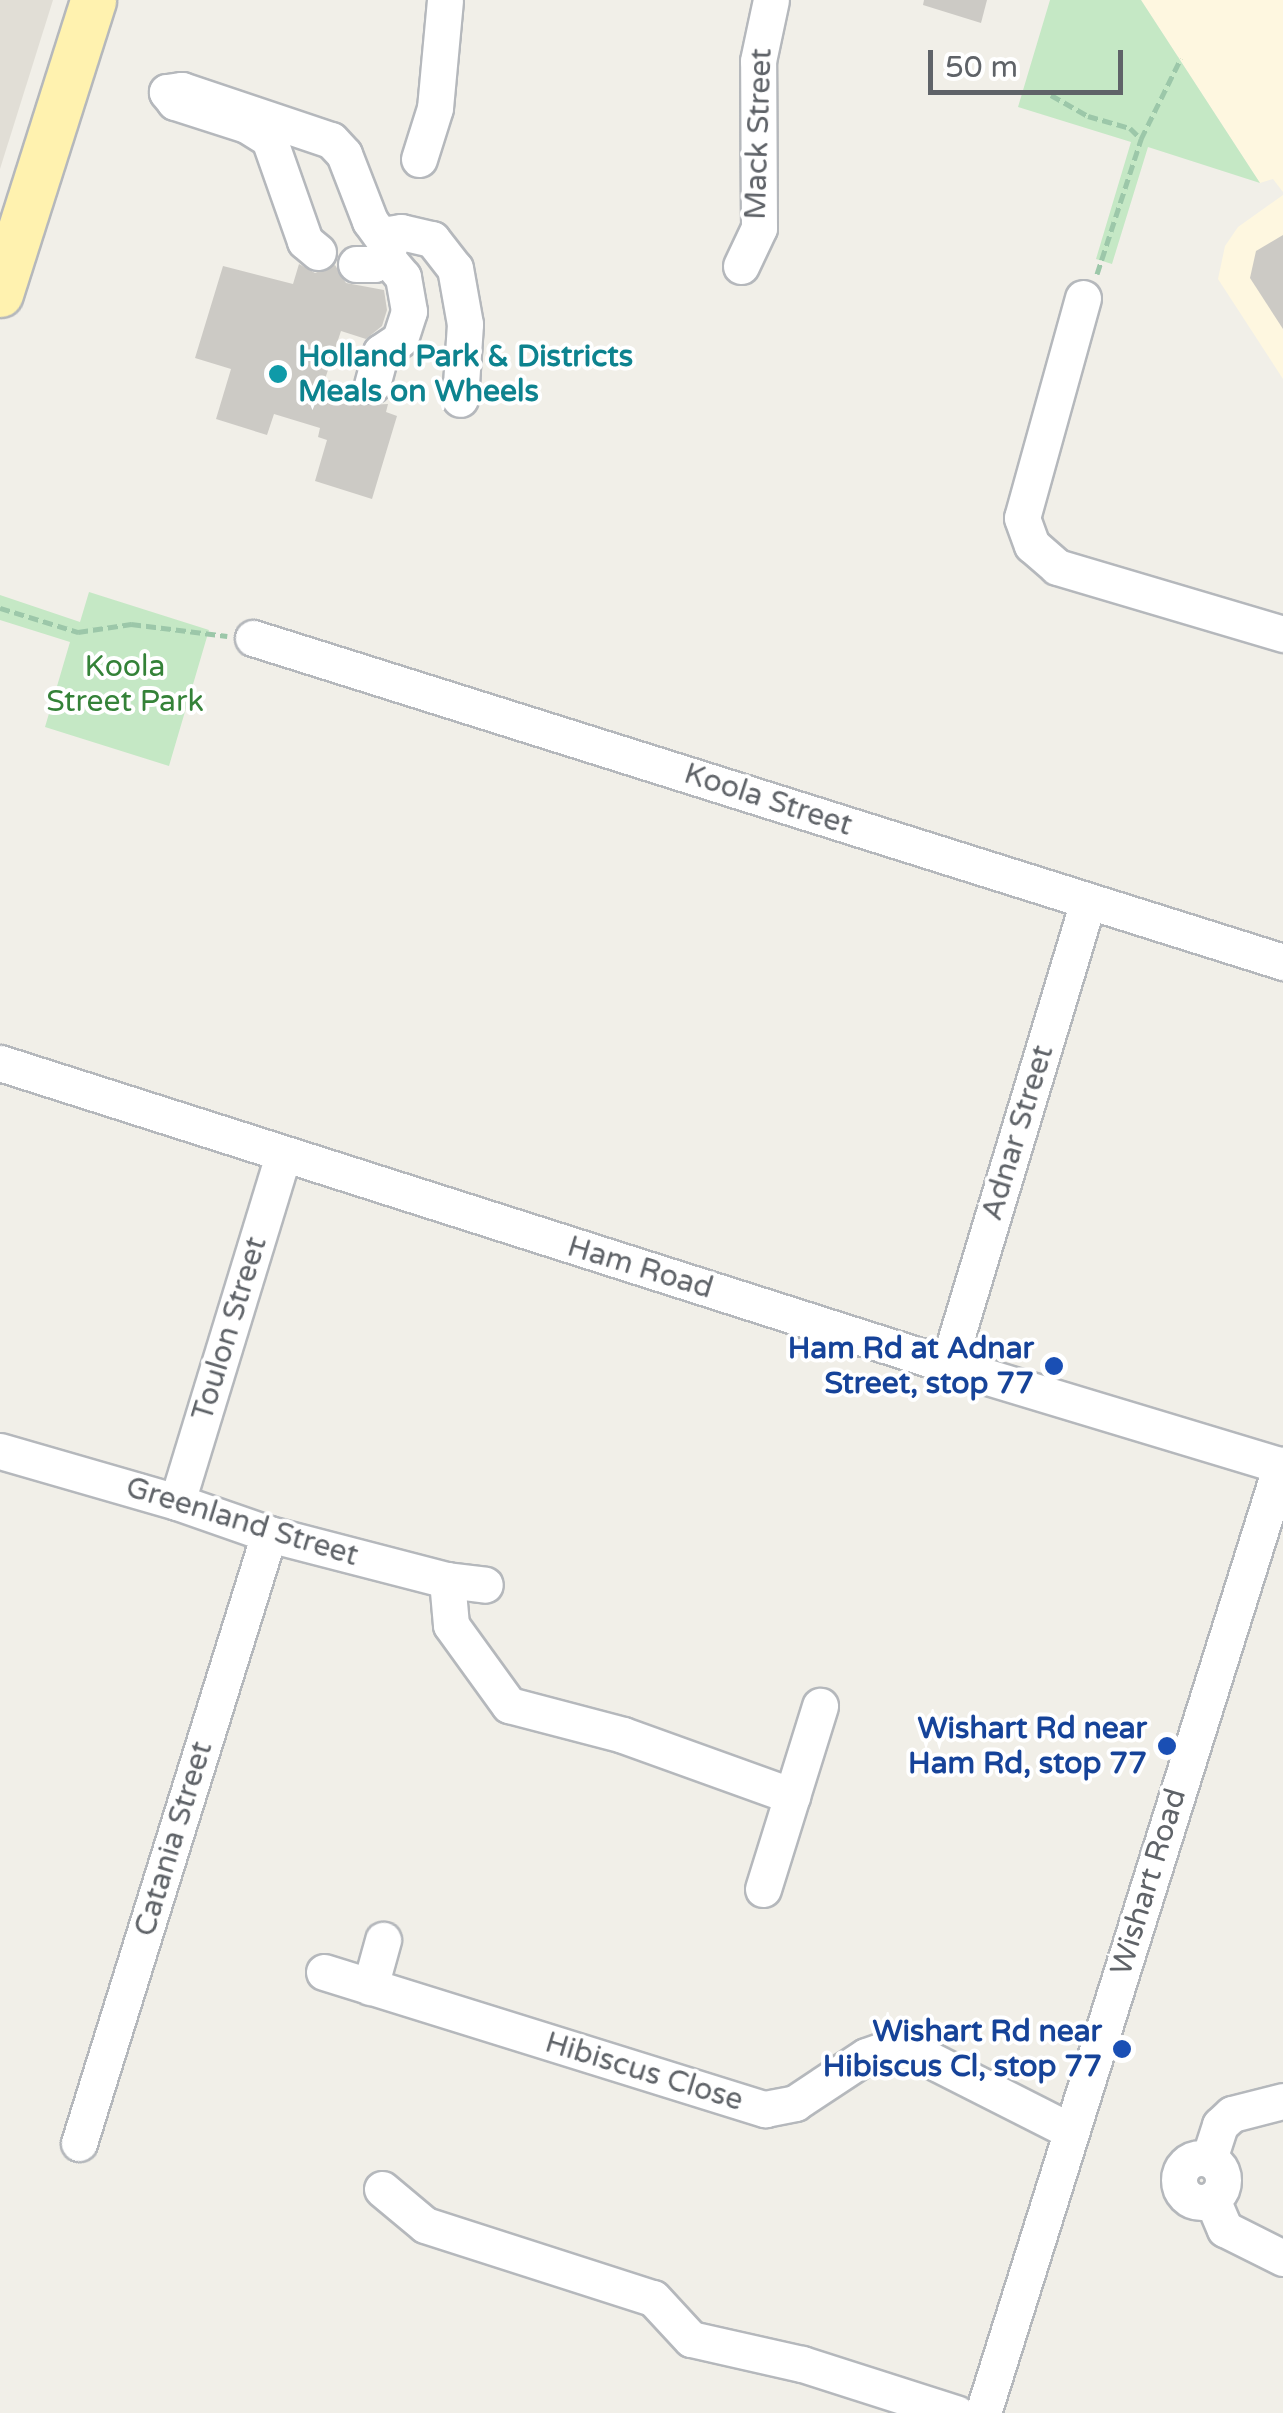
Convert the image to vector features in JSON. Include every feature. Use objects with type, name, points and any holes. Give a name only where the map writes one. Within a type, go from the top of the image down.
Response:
[{"type":"main road","points":[[0,294],[93,0]]},
{"type":"street","points":[[418,159],[435,108],[446,0]]},
{"type":"street","name":"Mack Street","points":[[741,266],[759,228],[758,61],[771,0]]},
{"type":"street","points":[[318,252],[305,241],[269,138],[247,125],[176,102],[167,92],[182,90],[331,140],[344,154],[370,221],[375,252],[403,277],[409,311],[400,339],[381,352],[372,384]]},
{"type":"street","points":[[375,252],[401,232],[432,239],[455,268],[465,324],[460,399]]},
{"type":"street","points":[[1083,298],[1022,518],[1032,545],[1057,567],[1283,634]]},
{"type":"street","name":"Koola Street","points":[[253,638],[1283,962]]},
{"type":"street","name":"Adnar Street","points":[[948,1365],[1088,901]]},
{"type":"street","name":"Ham Road","points":[[0,1063],[283,1156],[1282,1466]]},
{"type":"street","name":"Toulon Street","points":[[177,1502],[283,1156]]},
{"type":"street","name":"Greenland Street","points":[[0,1450],[177,1502],[269,1534],[447,1580],[486,1585]]},
{"type":"street","name":"Wishart Road","points":[[983,2413],[1282,1466]]},
{"type":"street","name":"Catania Street","points":[[79,2143],[269,1534]]},
{"type":"street","points":[[447,1580],[451,1625],[509,1705],[623,1735],[792,1796]]},
{"type":"street","points":[[763,1889],[820,1706]]},
{"type":"street","points":[[370,1987],[382,1940]]},
{"type":"street","name":"Hibiscus Close","points":[[324,1972],[765,2109],[795,2103],[866,2056],[883,2050],[913,2052],[1071,2131]]},
{"type":"street","points":[[1283,2101],[1232,2114],[1220,2125],[1209,2159],[1188,2162],[1178,2182],[1190,2200],[1212,2199],[1226,2230],[1283,2258]]},
{"type":"street","points":[[382,2189],[425,2224],[653,2298],[691,2339],[802,2364],[956,2413]]},
{"type":"path","points":[[1083,298],[1105,260],[1141,139],[1181,58]]},
{"type":"path","points":[[1051,95],[1088,116],[1130,128],[1141,139]]},
{"type":"path","points":[[0,608],[78,632],[131,624],[253,638]]},
{"type":"shaded area","points":[[0,0],[53,0],[0,169]]},
{"type":"shaded area","points":[[1141,0],[1283,0],[1283,192],[1273,179],[1260,183]]},
{"type":"shaded area","points":[[1283,195],[1283,379],[1218,279],[1225,246],[1238,227]]},
{"type":"green space","points":[[1050,0],[1141,0],[1260,183],[1148,147],[1112,264],[1096,259],[1131,142],[1018,107]]},
{"type":"green space","name":"Koola Street Park","points":[[89,592],[209,630],[169,766],[45,727],[70,642],[0,620],[0,595],[80,622]]},
{"type":"building","points":[[924,0],[987,0],[981,23],[923,5]]},
{"type":"building","points":[[1283,235],[1283,329],[1250,278],[1256,251]]},
{"type":"building","name":"Holland Park & Districts Meals on Wheels","points":[[299,264],[315,273],[335,265],[346,283],[384,290],[387,310],[382,326],[366,339],[341,331],[325,379],[349,386],[347,391],[366,405],[388,404],[386,412],[397,416],[372,499],[315,481],[327,440],[318,437],[320,428],[274,414],[267,435],[216,419],[231,369],[195,358],[223,266],[293,284]]},
{"type":"place","name":"Holland Park & Districts Meals on Wheels","points":[[278,374]]},
{"type":"place","name":"Ham Rd at Adnar Street, stop 77","points":[[1054,1366]]},
{"type":"place","name":"Wishart Rd near Ham Rd, stop 77","points":[[1167,1746]]},
{"type":"place","name":"Wishart Rd near Hibiscus Cl, stop 77","points":[[1122,2049]]}]
